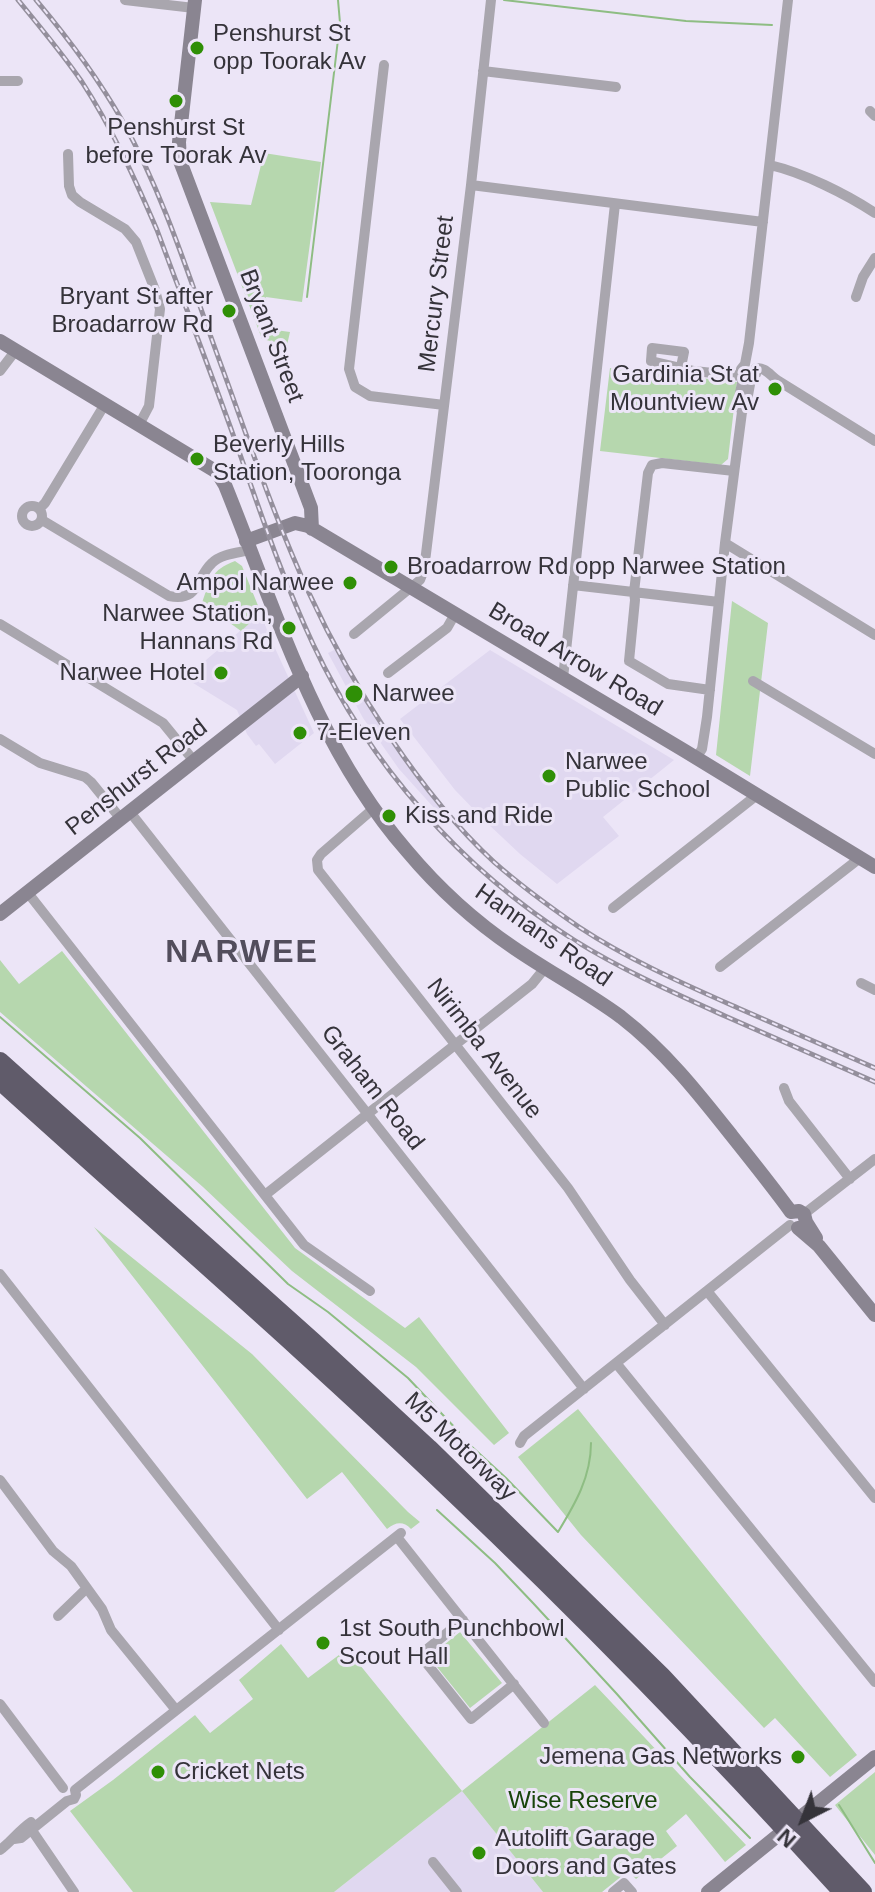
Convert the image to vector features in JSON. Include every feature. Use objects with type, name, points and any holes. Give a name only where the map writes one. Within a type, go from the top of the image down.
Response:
[{"type":"highway","name":"M5 Motorway","points":[[0,1061],[432,1451],[651,1665],[809,1844],[863,1892]]},
{"type":"highway","name":"M5 Motorway","points":[[0,1081],[442,1482],[774,1806]]},
{"type":"highway","points":[[809,1844],[840,1892]]},
{"type":"street","points":[[125,0],[194,4]]},
{"type":"street","name":"Mercury Street","points":[[411,588],[420,580],[424,570],[491,0]]},
{"type":"street","points":[[696,758],[702,749],[710,690],[742,412],[738,403],[754,359],[749,343],[788,0]]},
{"type":"street","name":"Bryant Street","points":[[194,4],[179,142],[180,161],[311,508],[312,529]]},
{"type":"street","points":[[384,65],[349,369],[355,387],[370,396],[444,405]]},
{"type":"street","points":[[483,71],[616,87]]},
{"type":"street","points":[[0,81],[18,81]]},
{"type":"street","points":[[0,341],[139,425],[149,406],[160,309],[155,290],[136,242],[125,229],[72,195],[68,154]]},
{"type":"street","points":[[770,165],[830,188],[875,213]]},
{"type":"street","points":[[471,185],[763,222]]},
{"type":"street","points":[[563,678],[615,204]]},
{"type":"street","points":[[856,297],[863,277],[875,258]]},
{"type":"street","points":[[0,371],[16,350]]},
{"type":"street","points":[[681,367],[694,371],[749,372],[777,380],[875,441]]},
{"type":"street","points":[[105,404],[41,514],[169,596],[180,598],[194,591],[210,564],[248,545],[295,523],[312,529]]},
{"type":"street","name":"Hannans Road","points":[[139,425],[204,463],[221,478],[326,730],[373,809],[407,852],[443,890],[497,936],[620,1017],[652,1043],[688,1080],[875,1315]]},
{"type":"street","points":[[710,690],[668,684],[629,661],[634,592],[648,473],[652,465],[662,463],[734,471]]},
{"type":"street","name":"Broad Arrow Road","points":[[312,529],[875,867]]},
{"type":"street","points":[[725,543],[875,635]]},
{"type":"street","points":[[573,585],[719,602]]},
{"type":"street","points":[[354,634],[411,588]]},
{"type":"street","points":[[388,673],[447,628],[455,614]]},
{"type":"street","points":[[0,624],[163,723],[194,761]]},
{"type":"street","name":"Penshurst Road","points":[[1,911],[28,893],[302,676]]},
{"type":"street","points":[[753,681],[875,754]]},
{"type":"street","name":"Graham Road","points":[[0,739],[40,763],[85,777],[125,815],[584,1389]]},
{"type":"street","points":[[613,908],[757,795]]},
{"type":"street","name":"Nirimba Avenue","points":[[373,809],[321,854],[317,860],[318,870],[568,1188],[630,1280],[665,1325]]},
{"type":"street","points":[[720,967],[860,858]]},
{"type":"street","points":[[28,893],[304,1245],[370,1291]]},
{"type":"street","points":[[265,1195],[532,984],[545,968]]},
{"type":"street","points":[[861,983],[875,990]]},
{"type":"street","points":[[784,1088],[789,1101],[850,1179]]},
{"type":"street","points":[[520,1443],[524,1436],[875,1159]]},
{"type":"street","points":[[0,1274],[279,1630]]},
{"type":"street","points":[[707,1291],[875,1498]]},
{"type":"street","points":[[616,1363],[875,1682]]},
{"type":"street","points":[[0,1480],[53,1551],[71,1566],[102,1609],[111,1630],[176,1710]]},
{"type":"street","points":[[0,1850],[14,1839],[16,1833],[30,1827],[67,1794],[399,1535],[544,1723]]},
{"type":"street","points":[[58,1616],[87,1588]]},
{"type":"street","points":[[463,1620],[420,1655],[471,1719],[514,1684]]},
{"type":"street","points":[[0,1704],[67,1794]]},
{"type":"street","points":[[708,1892],[875,1757]]},
{"type":"street","points":[[30,1827],[74,1892]]},
{"type":"street","points":[[433,1862],[457,1892]]},
{"type":"street","points":[[613,1892],[624,1883],[632,1892]]},
{"type":"shaded area","points":[[261,613],[314,733],[275,764],[247,734],[237,710],[185,678]]},
{"type":"shaded area","points":[[336,649],[396,746],[447,816],[444,819],[399,769],[363,718],[328,653]]},
{"type":"shaded area","name":"Narwee Public School","points":[[490,650],[674,760],[603,817],[619,836],[557,884],[520,854],[455,790],[400,719]]},
{"type":"shaded area","points":[[462,1791],[543,1892],[334,1892]]},
{"type":"green space","points":[[264,153],[321,162],[302,302],[266,297],[268,329],[290,332],[287,345],[262,339],[210,202],[251,205]]},
{"type":"green space","points":[[610,368],[737,382],[728,459],[721,465],[600,451]]},
{"type":"green space","points":[[235,561],[242,566],[261,613],[241,631],[202,603],[212,577]]},
{"type":"green space","points":[[732,601],[768,623],[750,776],[716,755]]},
{"type":"green space","points":[[62,951],[295,1248],[405,1328],[419,1317],[509,1433],[494,1445],[416,1367],[292,1271],[203,1187],[0,1012],[0,960],[19,984]]},
{"type":"green space","points":[[94,1227],[252,1354],[420,1522],[411,1529],[399,1523],[387,1529],[342,1472],[307,1499]]},
{"type":"green space","points":[[578,1409],[857,1755],[830,1777],[775,1718],[764,1728],[581,1535],[518,1457]]},
{"type":"green space","points":[[460,1632],[502,1683],[470,1708],[429,1657]]},
{"type":"green space","points":[[281,1644],[308,1678],[347,1649],[462,1791],[334,1892],[133,1892],[70,1811],[195,1715],[210,1733],[253,1699],[239,1680]]},
{"type":"green space","name":"Wise Reserve","points":[[595,1685],[746,1845],[725,1862],[686,1814],[666,1831],[677,1846],[636,1879],[628,1871],[602,1892],[543,1892],[462,1791]]},
{"type":"green space","points":[[875,1772],[875,1855],[835,1805]]},
{"type":"waterway","points":[[307,297],[340,23],[338,0]]},
{"type":"waterway","points":[[504,0],[686,21],[772,25]]},
{"type":"waterway","points":[[0,1017],[140,1138],[288,1284],[328,1312],[408,1378],[459,1432]]},
{"type":"waterway","points":[[471,1446],[558,1532],[585,1479],[591,1443]]},
{"type":"waterway","points":[[437,1510],[495,1563],[690,1777],[750,1838]]},
{"type":"waterway","points":[[839,1805],[875,1863]]},
{"type":"railway","points":[[18,0],[82,82],[122,154],[157,230],[271,543],[302,619],[336,688],[390,772],[422,810],[493,881],[574,940],[667,990],[875,1082]]},
{"type":"railway","points":[[36,0],[93,74],[139,152],[166,214],[264,484],[309,593],[366,700],[414,771],[467,835],[494,862],[579,927],[677,981],[875,1068]]},
{"type":"place","name":"Penshurst St opp Toorak Av","points":[[197,48]]},
{"type":"place","name":"Penshurst St before Toorak Av","points":[[176,101]]},
{"type":"place","name":"Bryant St after Broadarrow Rd","points":[[229,311]]},
{"type":"place","name":"Gardinia St at Mountview Av","points":[[775,389]]},
{"type":"place","name":"Beverly Hills Station, Tooronga","points":[[197,459]]},
{"type":"place","name":"Broadarrow Rd opp Narwee Station","points":[[391,567]]},
{"type":"place","name":"Ampol Narwee","points":[[350,583]]},
{"type":"place","name":"Narwee Station, Hannans Rd","points":[[289,628]]},
{"type":"place","name":"Narwee Hotel","points":[[221,673]]},
{"type":"place","name":"Narwee","points":[[354,694]]},
{"type":"place","name":"7-Eleven","points":[[300,733]]},
{"type":"place","name":"Narwee Public School","points":[[549,776]]},
{"type":"place","name":"Kiss and Ride","points":[[389,816]]},
{"type":"place","name":"1st South Punchbowl Scout Hall","points":[[323,1643]]},
{"type":"place","name":"Jemena Gas Networks","points":[[798,1757]]},
{"type":"place","name":"Cricket Nets","points":[[158,1772]]},
{"type":"place","name":"Autolift Garage Doors and Gates","points":[[479,1853]]},
{"type":"district","name":"NARWEE","points":[[242,953]]}]
